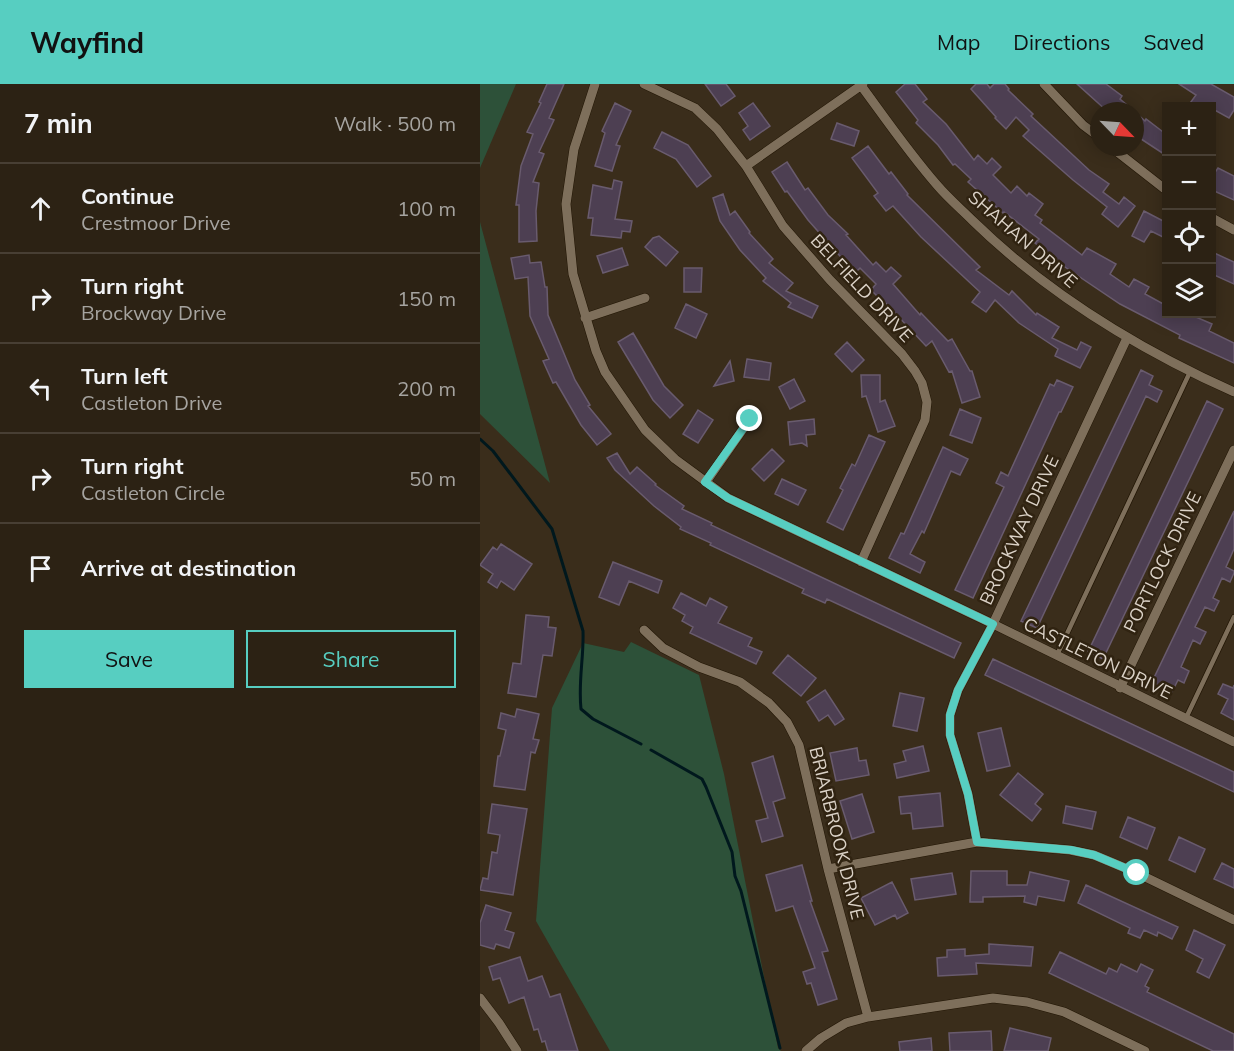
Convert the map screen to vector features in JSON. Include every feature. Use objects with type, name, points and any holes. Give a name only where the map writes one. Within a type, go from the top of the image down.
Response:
[{"type":"street","name":"CASTLETON DRIVE","points":[[595,84],[573,149],[566,204],[573,273],[585,318],[605,372],[645,430],[675,459],[728,498],[1234,742]]},
{"type":"street","name":"BELFIELD DRIVE","points":[[644,84],[695,108],[717,129],[746,166],[783,226],[830,280],[902,354],[922,383],[927,402],[925,420],[861,561]]},
{"type":"street","points":[[746,166],[861,84]]},
{"type":"street","name":"SHAHAN DRIVE","points":[[861,84],[904,144],[939,187],[994,241],[1045,284],[1127,338],[1190,372],[1234,392]]},
{"type":"street","points":[[1044,84],[1090,129]]},
{"type":"street","points":[[1123,156],[1162,186]]},
{"type":"street","points":[[1216,220],[1234,230]]},
{"type":"street","points":[[585,318],[645,298]]},
{"type":"street","name":"BROCKWAY DRIVE","points":[[977,842],[968,794],[950,735],[950,715],[958,690],[993,624],[1127,338]]},
{"type":"street","points":[[705,482],[750,419]]},
{"type":"street","name":"PORTLOCK DRIVE","points":[[1120,688],[1234,450]]},
{"type":"street","name":"BRIARBROOK DRIVE","points":[[644,630],[663,648],[699,667],[740,682],[769,703],[787,722],[799,745],[828,869],[868,1017]]},
{"type":"street","points":[[828,869],[977,842],[1071,850],[1094,855],[1137,873],[1234,920]]},
{"type":"street","points":[[480,998],[517,1051]]},
{"type":"street","points":[[806,1051],[821,1038],[846,1023],[868,1017],[993,998],[1027,1002],[1064,1012],[1145,1051]]},
{"type":"lane","points":[[1056,656],[1190,372]]},
{"type":"lane","points":[[1186,719],[1234,617]]},
{"type":"green space","points":[[480,84],[516,84],[480,168]]},
{"type":"green space","points":[[480,222],[550,483],[480,414]]},
{"type":"green space","points":[[631,642],[699,675],[724,774],[778,1048],[781,1051],[610,1051],[536,921],[552,708],[583,643],[624,652]]},
{"type":"building","points":[[547,84],[564,84],[549,118],[554,120],[539,152],[544,154],[533,182],[539,183],[536,211],[537,241],[519,242],[519,205],[516,205],[521,166],[533,134],[527,132]]},
{"type":"building","points":[[705,84],[726,84],[735,96],[721,106]]},
{"type":"building","points":[[905,84],[915,84],[927,99],[923,102],[946,124],[974,160],[978,155],[987,164],[992,158],[1001,167],[993,175],[1011,193],[1017,186],[1027,196],[1029,193],[1043,204],[1035,215],[1042,220],[1040,223],[1082,255],[1087,248],[1116,264],[1110,274],[1129,287],[1134,279],[1149,287],[1145,294],[1162,303],[1162,318],[1198,318],[1212,324],[1209,331],[1234,343],[1234,363],[1179,338],[1180,335],[1120,304],[1062,265],[1035,243],[1039,239],[1003,213],[968,182],[971,179],[955,164],[953,165],[938,145],[916,123],[918,120],[896,92]]},
{"type":"building","points":[[976,84],[987,84],[990,88],[994,84],[1005,84],[1008,90],[1033,114],[1031,116],[1089,170],[1109,184],[1103,192],[1119,204],[1124,197],[1135,206],[1118,227],[1102,214],[1107,207],[1023,136],[1029,130],[1016,117],[1006,129],[995,118],[971,89]]},
{"type":"building","points":[[1077,84],[1106,84],[1122,96],[1120,99],[1124,102],[1097,102]]},
{"type":"building","points":[[1179,84],[1211,84],[1234,97],[1234,110],[1229,118],[1216,111],[1216,102],[1191,102],[1196,95]]},
{"type":"building","points":[[615,103],[631,111],[616,145],[620,146],[612,171],[595,166],[605,133],[602,131]]},
{"type":"building","points":[[753,103],[770,126],[750,140],[743,130],[748,126],[739,113]]},
{"type":"building","points":[[1146,119],[1162,131],[1162,153],[1144,141],[1144,120]]},
{"type":"building","points":[[837,123],[859,131],[854,146],[831,139]]},
{"type":"building","points":[[662,132],[688,145],[711,176],[697,187],[676,159],[654,148]]},
{"type":"building","points":[[868,146],[889,174],[891,172],[907,195],[980,267],[976,270],[1009,295],[1012,291],[1036,315],[1037,313],[1059,327],[1052,338],[1077,350],[1081,342],[1091,347],[1080,368],[1055,356],[1058,349],[1019,323],[995,300],[986,312],[972,302],[980,292],[921,237],[893,206],[886,211],[874,196],[878,193],[852,158]]},
{"type":"building","points":[[787,162],[805,190],[808,188],[828,215],[848,234],[846,235],[873,265],[876,262],[886,272],[891,267],[901,276],[893,284],[920,315],[921,313],[948,341],[952,339],[972,371],[980,397],[962,403],[952,371],[949,372],[932,341],[926,346],[871,290],[876,284],[860,268],[855,273],[808,220],[787,191],[785,192],[772,172]]},
{"type":"building","points":[[1218,168],[1234,176],[1234,200],[1216,192]]},
{"type":"building","points":[[614,180],[622,182],[615,219],[632,221],[630,232],[622,231],[621,238],[591,235],[593,218],[588,218],[593,185],[612,189]]},
{"type":"building","points":[[723,194],[730,215],[735,211],[749,233],[773,259],[769,263],[793,283],[786,291],[818,306],[812,318],[788,307],[791,303],[763,281],[766,278],[740,250],[720,221],[713,198]]},
{"type":"building","points":[[1144,211],[1162,220],[1162,236],[1151,231],[1144,242],[1132,236]]},
{"type":"building","points":[[659,236],[678,252],[666,266],[645,247],[653,238]]},
{"type":"building","points":[[622,248],[628,265],[603,273],[597,256]]},
{"type":"building","points":[[1216,254],[1234,262],[1234,284],[1216,276]]},
{"type":"building","points":[[529,255],[530,263],[541,262],[545,287],[547,287],[548,315],[575,380],[590,405],[588,406],[611,434],[597,445],[581,425],[556,382],[553,383],[543,361],[549,359],[530,316],[528,277],[515,279],[511,258]]},
{"type":"building","points":[[684,268],[702,268],[701,292],[684,292]]},
{"type":"building","points":[[686,304],[707,314],[696,338],[675,328]]},
{"type":"building","points":[[633,333],[664,386],[683,405],[670,418],[653,400],[618,342]]},
{"type":"building","points":[[847,342],[864,360],[852,372],[835,354]]},
{"type":"building","points":[[747,359],[771,363],[769,380],[744,377]]},
{"type":"building","points":[[730,361],[734,381],[714,386]]},
{"type":"building","points":[[1141,370],[1153,376],[1149,385],[1162,391],[1157,402],[1146,396],[1037,628],[1021,621]]},
{"type":"building","points":[[861,375],[880,375],[880,402],[885,400],[895,426],[878,432],[866,396],[862,397]]},
{"type":"building","points":[[794,379],[805,401],[790,409],[779,387]]},
{"type":"building","points":[[1057,380],[1073,387],[1059,412],[973,598],[955,590],[1004,487],[996,483],[1001,472],[1008,476],[1050,384],[1054,386]]},
{"type":"building","points":[[1207,401],[1223,409],[1103,659],[1088,652]]},
{"type":"building","points":[[960,409],[981,418],[972,443],[950,435]]},
{"type":"building","points":[[698,410],[713,420],[698,443],[683,434]]},
{"type":"building","points":[[814,419],[815,434],[806,435],[807,446],[802,443],[790,445],[788,422]]},
{"type":"building","points":[[869,435],[885,442],[843,530],[827,522],[843,490],[840,488],[852,464],[855,466]]},
{"type":"building","points":[[943,447],[968,459],[960,475],[951,471],[924,533],[922,531],[910,554],[925,562],[920,573],[889,558],[901,533],[904,534]]},
{"type":"building","points":[[772,449],[784,461],[764,481],[752,469]]},
{"type":"building","points":[[617,453],[630,474],[637,467],[655,485],[684,506],[682,509],[712,523],[711,525],[961,643],[954,658],[827,599],[825,603],[802,593],[804,589],[680,529],[681,527],[615,470],[607,458]]},
{"type":"building","points":[[782,479],[806,490],[798,505],[775,494]]},
{"type":"building","points":[[1234,511],[1234,549],[1226,567],[1234,573],[1230,582],[1222,578],[1213,598],[1219,601],[1214,611],[1205,607],[1195,627],[1206,632],[1200,644],[1193,640],[1181,667],[1189,671],[1184,683],[1178,680],[1172,692],[1152,682]]},
{"type":"building","points":[[501,544],[532,564],[514,590],[501,581],[497,588],[488,582],[493,574],[480,565],[493,547],[497,550]]},
{"type":"building","points":[[613,562],[662,581],[658,593],[629,581],[619,605],[599,597]]},
{"type":"building","points":[[681,593],[706,606],[710,598],[727,607],[718,623],[752,638],[748,646],[762,652],[756,664],[690,633],[693,627],[682,621],[685,615],[673,608]]},
{"type":"building","points":[[526,615],[549,617],[548,627],[556,628],[552,656],[543,655],[536,697],[508,693],[513,663],[521,664]]},
{"type":"building","points":[[788,655],[816,678],[801,696],[773,673]]},
{"type":"building","points":[[993,659],[1234,772],[1234,792],[985,675]]},
{"type":"building","points":[[1223,684],[1233,688],[1234,685],[1234,720],[1221,713],[1228,699],[1218,694]]},
{"type":"building","points":[[825,690],[844,719],[835,725],[828,715],[819,721],[807,702]]},
{"type":"building","points":[[900,693],[924,698],[917,731],[893,726]]},
{"type":"building","points":[[517,709],[539,714],[533,739],[539,740],[535,753],[531,752],[525,790],[494,786],[498,756],[500,756],[506,730],[498,728],[501,713],[515,717]]},
{"type":"building","points":[[1001,728],[1010,766],[987,771],[978,733]]},
{"type":"building","points":[[923,746],[929,771],[897,778],[894,764],[906,761],[903,751]]},
{"type":"building","points":[[857,748],[859,761],[866,760],[869,775],[836,781],[830,753]]},
{"type":"building","points":[[773,756],[785,798],[773,802],[783,836],[762,842],[756,821],[768,818],[752,763]]},
{"type":"building","points":[[1018,773],[1043,794],[1035,804],[1041,809],[1032,821],[1000,795]]},
{"type":"building","points":[[940,793],[943,826],[913,829],[911,813],[901,814],[899,797]]},
{"type":"building","points":[[862,794],[874,832],[852,839],[840,801]]},
{"type":"building","points":[[492,804],[527,809],[513,895],[480,890],[483,878],[488,879],[492,852],[497,853],[500,835],[488,833]]},
{"type":"building","points":[[1066,806],[1096,812],[1092,829],[1063,823]]},
{"type":"building","points":[[1128,817],[1155,828],[1147,849],[1120,837]]},
{"type":"building","points":[[1179,837],[1205,849],[1195,872],[1169,860]]},
{"type":"building","points":[[1222,863],[1234,869],[1234,888],[1214,879]]},
{"type":"building","points":[[802,865],[812,901],[810,901],[828,951],[822,952],[837,999],[818,1005],[811,983],[807,984],[803,972],[815,968],[793,906],[776,911],[766,875]]},
{"type":"building","points":[[971,871],[1007,871],[1007,885],[1027,885],[1030,872],[1069,881],[1064,901],[1038,896],[1036,905],[1024,902],[1025,896],[983,897],[983,902],[970,902]]},
{"type":"building","points":[[952,873],[956,894],[915,900],[911,879]]},
{"type":"building","points":[[892,882],[908,913],[897,919],[895,915],[875,925],[861,898]]},
{"type":"building","points":[[1086,885],[1178,927],[1172,939],[1158,932],[1157,936],[1144,930],[1140,938],[1128,933],[1130,928],[1078,903]]},
{"type":"building","points":[[486,905],[511,913],[505,930],[514,933],[509,948],[496,944],[494,949],[480,945],[480,923]]},
{"type":"building","points":[[1194,930],[1225,945],[1209,978],[1197,972],[1203,959],[1186,950]]},
{"type":"building","points":[[989,944],[1033,947],[1031,966],[976,963],[977,974],[938,976],[937,958],[947,957],[947,950],[965,949],[965,956],[989,954]]},
{"type":"building","points":[[1060,952],[1106,974],[1109,968],[1117,972],[1121,964],[1137,972],[1141,964],[1153,970],[1145,986],[1149,988],[1147,992],[1234,1034],[1234,1051],[1213,1051],[1049,973]]},
{"type":"building","points":[[520,957],[528,981],[542,976],[550,997],[560,994],[578,1051],[548,1051],[538,1029],[534,1030],[524,997],[509,1003],[500,978],[493,980],[489,967]]},
{"type":"building","points":[[1010,1028],[1051,1038],[1048,1051],[1004,1051]]},
{"type":"building","points":[[991,1031],[992,1051],[950,1051],[949,1033]]},
{"type":"building","points":[[931,1038],[932,1051],[900,1051],[899,1042]]},
{"type":"waterway","points":[[480,439],[493,451],[552,529],[583,631],[581,709],[593,719],[641,744]]},
{"type":"waterway","points":[[651,750],[702,779],[706,787],[732,852],[735,876],[741,891],[780,1048]]},
{"type":"route","points":[[750,419],[705,482],[728,498],[993,624],[958,690],[950,715],[950,735],[968,794],[977,842],[1071,850],[1094,855],[1137,873]]}]
